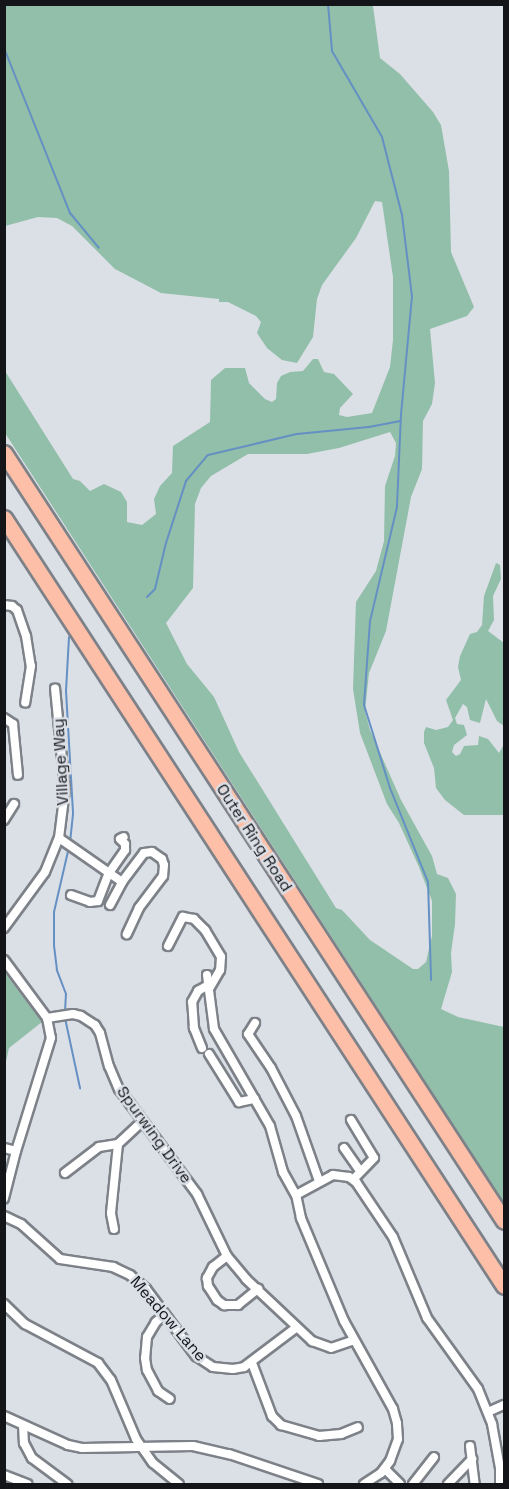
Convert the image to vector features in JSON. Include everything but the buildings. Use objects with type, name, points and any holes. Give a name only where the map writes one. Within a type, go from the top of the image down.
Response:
[{"type":"highway","name":"Outer Ring Road","points":[[4,453],[504,1221]]},
{"type":"highway","name":"Outer Ring Road","points":[[4,518],[504,1286]]},
{"type":"street","points":[[4,605],[12,606],[17,610],[26,636],[31,666],[25,703]]},
{"type":"street","name":"Village Way","points":[[4,928],[38,882],[59,838],[65,790],[55,688]]},
{"type":"street","points":[[4,718],[8,718],[13,724],[18,775]]},
{"type":"street","points":[[4,820],[14,804]]},
{"type":"street","points":[[71,896],[90,902],[98,901],[109,873],[125,850],[125,844],[120,839],[124,837]]},
{"type":"street","points":[[59,838],[122,882]]},
{"type":"street","points":[[110,905],[122,882],[144,853],[152,852],[162,859],[165,870],[163,876],[139,908],[127,934]]},
{"type":"street","points":[[168,946],[183,917],[194,919],[205,930],[221,957],[220,970],[208,988],[198,991],[192,1002],[194,1028],[239,1102],[255,1099]]},
{"type":"street","points":[[4,960],[47,1018],[51,1038],[50,1050],[16,1152],[4,1198]]},
{"type":"street","points":[[207,975],[214,1029],[270,1126],[283,1172],[296,1195],[301,1218],[354,1340],[396,1416],[396,1446],[385,1469],[364,1485]]},
{"type":"street","name":"Spurwing Drive","points":[[47,1018],[73,1014],[95,1025],[104,1043],[113,1077],[142,1122],[197,1194],[227,1256],[258,1289],[312,1341],[331,1348],[354,1340]]},
{"type":"street","points":[[255,1023],[248,1034],[271,1068],[296,1116],[319,1180]]},
{"type":"street","points":[[351,1120],[374,1158],[353,1180]]},
{"type":"street","points":[[65,1173],[99,1147],[118,1144],[142,1122]]},
{"type":"street","points":[[114,1229],[111,1213],[118,1144]]},
{"type":"street","points":[[4,1148],[16,1152]]},
{"type":"street","points":[[344,1148],[360,1171]]},
{"type":"street","points":[[296,1195],[319,1180],[333,1175],[353,1180],[393,1237],[427,1318],[478,1389],[488,1412],[502,1467],[500,1485]]},
{"type":"street","name":"Meadow Lane","points":[[4,1216],[21,1224],[60,1258],[113,1267],[130,1275],[146,1289],[196,1356],[213,1367],[233,1369],[252,1363],[297,1327]]},
{"type":"street","points":[[227,1256],[213,1267],[207,1278],[208,1286],[217,1300],[224,1305],[238,1305],[258,1289]]},
{"type":"street","points":[[4,1304],[25,1324],[98,1362],[111,1380],[132,1431],[142,1448],[153,1463],[178,1485]]},
{"type":"street","points":[[164,1315],[156,1322],[147,1337],[145,1358],[147,1370],[158,1391],[171,1399]]},
{"type":"street","points":[[252,1363],[272,1416],[281,1425],[319,1436],[341,1434],[358,1427]]},
{"type":"street","points":[[488,1412],[504,1405]]},
{"type":"street","points":[[4,1416],[68,1445],[82,1448],[180,1446],[209,1449],[318,1485]]},
{"type":"street","points":[[23,1425],[24,1443],[32,1458],[67,1485]]},
{"type":"street","points":[[470,1446],[475,1485]]},
{"type":"street","points":[[413,1485],[434,1457]]},
{"type":"street","points":[[448,1485],[472,1459]]},
{"type":"street","points":[[385,1469],[400,1485]]},
{"type":"street","points":[[4,1475],[27,1485]]},
{"type":"green space","points":[[4,5],[375,5],[373,6],[380,58],[400,74],[433,112],[441,125],[449,171],[451,252],[474,307],[467,316],[430,329],[435,383],[432,404],[423,421],[422,469],[411,497],[386,631],[369,673],[365,711],[370,730],[401,800],[432,856],[437,874],[448,878],[456,894],[451,953],[452,972],[441,1009],[458,1017],[504,1027],[504,1203],[5,433],[5,371],[73,479],[80,481],[90,491],[104,484],[121,492],[127,502],[127,522],[142,525],[156,514],[154,499],[160,486],[172,473],[173,446],[210,422],[211,380],[225,368],[245,368],[249,383],[265,399],[272,402],[276,399],[277,383],[281,376],[290,372],[303,371],[313,359],[318,359],[324,372],[334,374],[353,394],[340,408],[339,415],[347,417],[372,413],[390,367],[393,340],[393,277],[382,202],[375,201],[356,238],[322,285],[317,299],[313,337],[297,363],[282,360],[267,348],[257,333],[261,322],[256,316],[228,302],[219,302],[219,299],[161,293],[115,269],[72,226],[57,218],[38,217],[5,226]],"holes":[[[390,432],[396,443],[395,456],[385,486],[384,541],[376,571],[356,602],[353,689],[360,733],[387,804],[399,823],[432,901],[432,936],[426,962],[418,969],[413,969],[370,940],[342,910],[336,908],[239,752],[214,697],[187,664],[166,623],[193,588],[195,504],[201,488],[211,476],[248,454],[307,454],[339,448]]]},
{"type":"green space","points":[[496,563],[500,565],[501,579],[493,596],[494,620],[488,631],[504,643],[504,726],[497,721],[486,699],[480,723],[470,720],[467,707],[463,704],[455,718],[457,724],[464,725],[467,735],[454,745],[452,752],[456,756],[460,754],[464,746],[478,745],[479,736],[488,739],[499,753],[504,744],[504,815],[464,815],[445,800],[436,788],[434,768],[424,743],[424,732],[426,727],[436,730],[448,727],[453,720],[446,700],[461,680],[458,667],[460,656],[470,634],[477,632],[482,625],[484,596]]},
{"type":"green space","points":[[5,973],[42,1022],[9,1048],[5,1066]]},
{"type":"waterway","points":[[328,4],[332,51],[382,137],[402,215],[412,296],[401,414],[397,507],[370,621],[364,705],[390,788],[428,882],[431,980]]},
{"type":"waterway","points":[[4,48],[70,213],[99,248]]},
{"type":"waterway","points":[[147,597],[155,589],[166,543],[186,481],[208,455],[297,434],[369,427],[400,421]]},
{"type":"waterway","points":[[69,637],[66,691],[73,814],[70,842]]},
{"type":"waterway","points":[[65,1012],[66,994],[57,970],[54,945],[54,912],[69,847]]},
{"type":"waterway","points":[[65,1018],[80,1088]]}]
